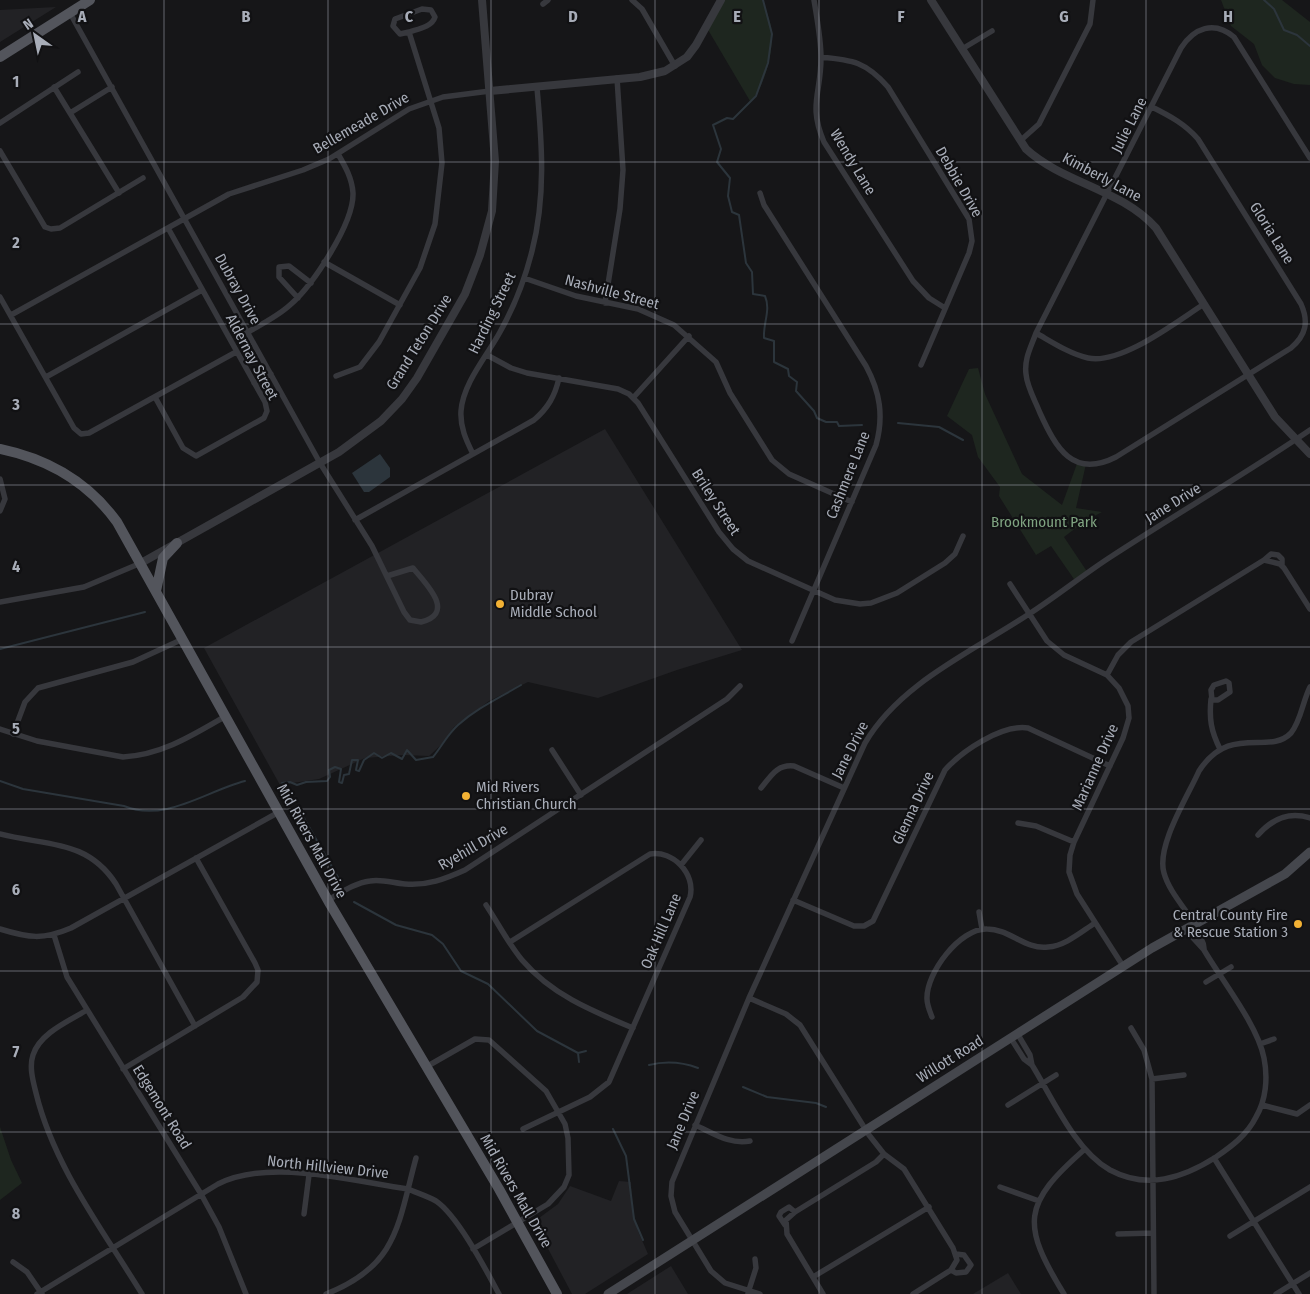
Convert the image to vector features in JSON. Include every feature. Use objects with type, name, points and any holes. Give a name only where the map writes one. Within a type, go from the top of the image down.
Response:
[{"type":"main road","points":[[0,57],[90,0]]},
{"type":"main road","name":"Mid Rivers Mall Drive","points":[[0,449],[42,461],[64,472],[90,491],[117,522],[328,900],[518,1222],[557,1294]]},
{"type":"main road","points":[[156,590],[163,558],[177,543]]},
{"type":"main road","name":"Willott Road","points":[[608,1294],[1123,966],[1284,874],[1310,852]]},
{"type":"street","name":"Grand Teton Drive","points":[[0,602],[84,587],[140,563],[320,463],[361,437],[402,399],[417,378],[465,294],[480,255],[492,211],[495,160],[482,0]]},
{"type":"street","points":[[632,0],[642,10],[675,66]]},
{"type":"street","name":"Bellemeade Drive","points":[[11,315],[229,194],[304,170],[338,154],[409,109],[430,100],[458,94],[537,88],[654,75],[675,66],[687,57],[696,45],[721,0]]},
{"type":"street","name":"Wendy Lane","points":[[814,0],[822,57],[815,117],[824,142],[913,281],[929,298],[945,308]]},
{"type":"street","name":"Kimberly Lane","points":[[930,0],[1020,141],[1039,159],[1138,211],[1156,228],[1275,417],[1310,454]]},
{"type":"street","points":[[1020,141],[1039,124],[1090,24],[1093,0]]},
{"type":"street","points":[[422,9],[431,10],[434,17],[429,25],[409,32],[400,34],[396,31],[393,26],[395,19],[422,9]]},
{"type":"street","name":"Dubray Drive","points":[[70,12],[320,463],[387,576],[406,616],[415,622],[426,620],[436,610],[436,598],[413,568],[387,576]]},
{"type":"street","name":"Julie Lane","points":[[1091,464],[1074,460],[1058,449],[1028,385],[1026,363],[1036,333],[1188,37],[1203,28],[1220,28],[1234,36],[1310,158]]},
{"type":"street","points":[[962,49],[992,31]]},
{"type":"street","points":[[336,376],[355,369],[364,363],[379,342],[426,256],[438,208],[442,162],[441,140],[409,32]]},
{"type":"street","name":"Debbie Drive","points":[[822,57],[858,62],[878,76],[888,87],[965,210],[972,231],[972,241],[921,366]]},
{"type":"street","points":[[0,123],[78,72]]},
{"type":"street","points":[[605,303],[620,209],[623,170],[617,78]]},
{"type":"street","points":[[54,87],[119,193]]},
{"type":"street","points":[[70,112],[112,87]]},
{"type":"street","name":"Harding Street","points":[[473,454],[462,427],[461,410],[466,393],[501,330],[524,278],[532,251],[541,202],[542,138],[537,88]]},
{"type":"street","name":"Gloria Lane","points":[[1091,464],[1116,456],[1299,341],[1304,332],[1305,314],[1198,139],[1188,127],[1152,107]]},
{"type":"street","points":[[0,151],[45,227],[51,230],[60,228],[143,178]]},
{"type":"street","points":[[248,332],[278,314],[298,298],[311,283],[349,218],[352,208],[352,186],[347,168],[338,154]]},
{"type":"street","name":"Cashmere Lane","points":[[760,193],[764,205],[866,366],[879,396],[880,431],[852,502],[792,640]]},
{"type":"street","name":"Aldernay Street","points":[[155,397],[183,448],[196,456],[264,418],[267,412],[265,402],[168,228]]},
{"type":"street","points":[[324,262],[400,305]]},
{"type":"street","points":[[298,298],[278,277],[279,267],[289,266],[311,283]]},
{"type":"street","name":"Nashville Street","points":[[524,278],[576,296],[650,313],[674,324],[716,362],[730,393],[765,449],[780,468],[789,474],[852,502]]},
{"type":"street","points":[[46,377],[202,290]]},
{"type":"street","points":[[0,297],[74,428],[81,434],[89,434],[236,352]]},
{"type":"street","points":[[1036,333],[1078,355],[1102,359],[1129,350],[1204,304]]},
{"type":"street","points":[[487,355],[511,368],[618,389],[634,398],[689,336]]},
{"type":"street","points":[[254,382],[271,374]]},
{"type":"street","points":[[355,520],[534,420],[545,411],[556,390],[559,378]]},
{"type":"street","name":"Briley Street","points":[[634,398],[719,532],[733,549],[748,561],[813,590],[847,602],[871,603],[883,600],[950,559],[963,536]]},
{"type":"street","name":"Jane Drive","points":[[760,1294],[732,1286],[718,1278],[675,1212],[671,1188],[675,1171],[749,998],[874,726],[901,697],[1029,614],[1112,556],[1310,430]]},
{"type":"street","points":[[0,479],[5,499],[0,511]]},
{"type":"street","points":[[1107,675],[1118,655],[1131,642],[1264,560],[1282,565],[1310,609]]},
{"type":"street","name":"Marianne Drive","points":[[1010,584],[1047,641],[1055,649],[1071,659],[1107,675],[1125,696],[1129,718],[1123,738],[1074,842],[1069,864],[1071,881],[1123,966]]},
{"type":"street","points":[[13,734],[25,702],[38,688],[133,662],[183,639]]},
{"type":"street","name":"Ryehill Drive","points":[[328,900],[352,887],[373,880],[415,885],[442,880],[464,870],[727,698],[740,686]]},
{"type":"street","points":[[1013,1035],[1030,1055],[1032,1065],[1085,1149],[1098,1162],[1112,1171],[1131,1178],[1152,1181],[1181,1176],[1214,1158],[1244,1134],[1256,1118],[1262,1105],[1266,1077],[1260,1044],[1204,950],[1204,945],[1199,935],[1192,927],[1168,882],[1164,872],[1162,856],[1199,771],[1209,757],[1220,749],[1240,742],[1273,741],[1290,734],[1295,727],[1310,687]]},
{"type":"street","points":[[1211,699],[1209,719],[1212,734],[1220,749]]},
{"type":"street","points":[[0,729],[37,741],[123,757],[159,751],[226,716]]},
{"type":"street","name":"Glenna Drive","points":[[794,900],[854,926],[864,926],[873,920],[945,770],[955,760],[1002,729],[1020,726],[1028,728],[1110,766]]},
{"type":"street","points":[[552,750],[581,795]]},
{"type":"street","points":[[761,788],[773,773],[785,765],[794,766],[844,788]]},
{"type":"street","points":[[0,929],[22,936],[38,938],[54,935],[279,812]]},
{"type":"street","points":[[1258,835],[1268,824],[1278,818],[1296,815],[1310,818]]},
{"type":"street","points":[[1018,823],[1036,826],[1074,842]]},
{"type":"street","points":[[0,834],[89,855],[109,873],[195,1026]]},
{"type":"street","points":[[510,942],[650,854],[662,853],[681,865],[701,840]]},
{"type":"street","points":[[123,1069],[243,997],[255,986],[258,976],[255,963],[196,858]]},
{"type":"street","name":"Oak Hill Lane","points":[[523,1129],[590,1097],[609,1082],[690,897],[691,878],[681,865]]},
{"type":"street","points":[[486,904],[510,942],[534,973],[557,991],[588,1009],[633,1028]]},
{"type":"street","points":[[979,912],[982,929]]},
{"type":"street","points":[[932,1017],[927,999],[933,974],[941,960],[955,945],[975,931],[982,929],[1000,932],[1023,944],[1041,948],[1063,943],[1095,923]]},
{"type":"street","name":"Edgemont Road","points":[[54,935],[67,977],[201,1194],[219,1227],[246,1294]]},
{"type":"street","points":[[1206,982],[1231,967]]},
{"type":"street","points":[[749,998],[786,1014],[800,1025],[865,1129],[884,1154],[904,1168],[956,1254],[957,1260],[951,1270],[913,1294]]},
{"type":"street","points":[[87,1010],[42,1040],[33,1055],[32,1078],[54,1150],[142,1294]]},
{"type":"street","points":[[1131,1028],[1144,1050],[1152,1079],[1154,1294]]},
{"type":"street","points":[[426,1067],[475,1039],[489,1040],[546,1091],[559,1112],[568,1138],[569,1175],[557,1197],[473,1249]]},
{"type":"street","points":[[1260,1044],[1274,1039]]},
{"type":"street","points":[[1008,1105],[1056,1075]]},
{"type":"street","points":[[1152,1079],[1184,1075]]},
{"type":"street","points":[[1262,1105],[1297,1114],[1310,1105]]},
{"type":"street","points":[[695,1125],[727,1140],[739,1143],[750,1141]]},
{"type":"street","points":[[1064,1294],[1042,1257],[1036,1241],[1035,1217],[1039,1201],[1055,1176],[1085,1149]]},
{"type":"street","points":[[823,1294],[787,1234],[786,1220],[795,1212],[876,1162],[884,1154]]},
{"type":"street","points":[[326,1294],[360,1278],[383,1256],[397,1228],[416,1158]]},
{"type":"street","points":[[1214,1158],[1299,1294]]},
{"type":"street","name":"North Hillview Drive","points":[[40,1293],[232,1177],[244,1174],[276,1172],[408,1189],[432,1199],[446,1210],[473,1249],[499,1294]]},
{"type":"street","points":[[304,1214],[309,1175]]},
{"type":"street","points":[[1000,1187],[1039,1201]]},
{"type":"street","points":[[1230,1236],[1310,1187]]},
{"type":"street","points":[[786,1225],[779,1216],[781,1212],[789,1207],[795,1212]]},
{"type":"street","points":[[814,1278],[928,1207]]},
{"type":"street","points":[[1118,1234],[1153,1233]]},
{"type":"street","points":[[951,1270],[956,1273],[966,1272],[971,1264],[969,1259],[956,1254]]},
{"type":"street","points":[[749,1292],[756,1268],[755,1259]]},
{"type":"street","points":[[13,1262],[27,1272],[40,1293]]},
{"type":"street","points":[[1276,1294],[1310,1273]]},
{"type":"shaded area","points":[[56,7],[0,42],[0,10]]},
{"type":"shaded area","name":"Dubray Middle School","points":[[605,429],[742,650],[677,670],[598,698],[528,682],[489,701],[454,727],[441,745],[429,756],[403,755],[365,758],[319,779],[280,785],[204,648]]},
{"type":"shaded area","points":[[380,454],[390,468],[390,477],[369,492],[364,492],[352,473]]},
{"type":"shaded area","points":[[619,1181],[631,1182],[632,1207],[638,1231],[648,1254],[585,1294],[572,1294],[535,1221],[558,1204],[570,1186],[611,1201]]},
{"type":"shaded area","points":[[671,1266],[688,1294],[627,1294]]},
{"type":"shaded area","points":[[1008,1273],[1021,1294],[973,1294]]},
{"type":"green space","points":[[721,0],[763,0],[770,22],[772,42],[767,70],[755,96],[750,101],[707,28]]},
{"type":"green space","points":[[1221,0],[1282,0],[1310,22],[1310,85],[1294,84],[1275,78],[1262,65],[1254,44],[1231,26]]},
{"type":"green space","name":"Brookmount Park","points":[[978,368],[985,394],[1022,474],[1062,505],[1078,461],[1086,464],[1076,508],[1102,512],[1085,521],[1064,537],[1088,573],[1076,582],[1051,546],[1036,555],[999,496],[1000,487],[978,457],[972,435],[947,416],[969,369]]},
{"type":"green space","points":[[0,1127],[11,1160],[22,1183],[0,1200]]},
{"type":"waterway","points":[[763,0],[772,34],[768,63],[756,96],[733,119],[727,118],[713,125],[721,149],[717,162],[730,178],[728,196],[732,212],[739,215],[746,263],[752,272],[753,294],[765,296],[767,301],[764,338],[774,341],[774,362],[788,369],[789,376],[797,382],[796,391],[814,411],[817,418],[826,422],[837,422],[839,426],[862,425]]},
{"type":"waterway","points":[[1264,0],[1274,9],[1284,30],[1297,35],[1310,46]]},
{"type":"waterway","points":[[898,423],[939,427],[963,440]]},
{"type":"waterway","points":[[0,649],[145,612]]},
{"type":"waterway","points":[[282,783],[290,782],[297,785],[306,782],[327,781],[330,777],[329,770],[335,767],[341,769],[339,782],[342,783],[344,775],[349,774],[352,760],[358,760],[356,770],[359,771],[364,760],[374,753],[382,758],[391,753],[402,759],[407,750],[416,760],[433,757],[451,733],[465,719],[480,708],[521,685]]},
{"type":"waterway","points":[[0,781],[23,789],[139,810],[155,811],[185,804],[245,781]]},
{"type":"waterway","points":[[301,813],[339,879]]},
{"type":"waterway","points":[[354,902],[396,925],[432,935],[443,944],[461,971],[488,984],[537,1031],[578,1053],[586,1051]]},
{"type":"waterway","points":[[578,1053],[579,1062]]},
{"type":"waterway","points":[[649,1065],[674,1063],[698,1068]]},
{"type":"waterway","points":[[743,1087],[767,1097],[816,1103],[826,1107]]},
{"type":"waterway","points":[[613,1129],[626,1156],[634,1219],[643,1240]]},
{"type":"place","name":"Dubray Middle School","points":[[500,604]]},
{"type":"place","name":"Mid Rivers Christian Church","points":[[466,796]]},
{"type":"place","name":"Central County Fire & Rescue Station 3","points":[[1298,924]]}]
